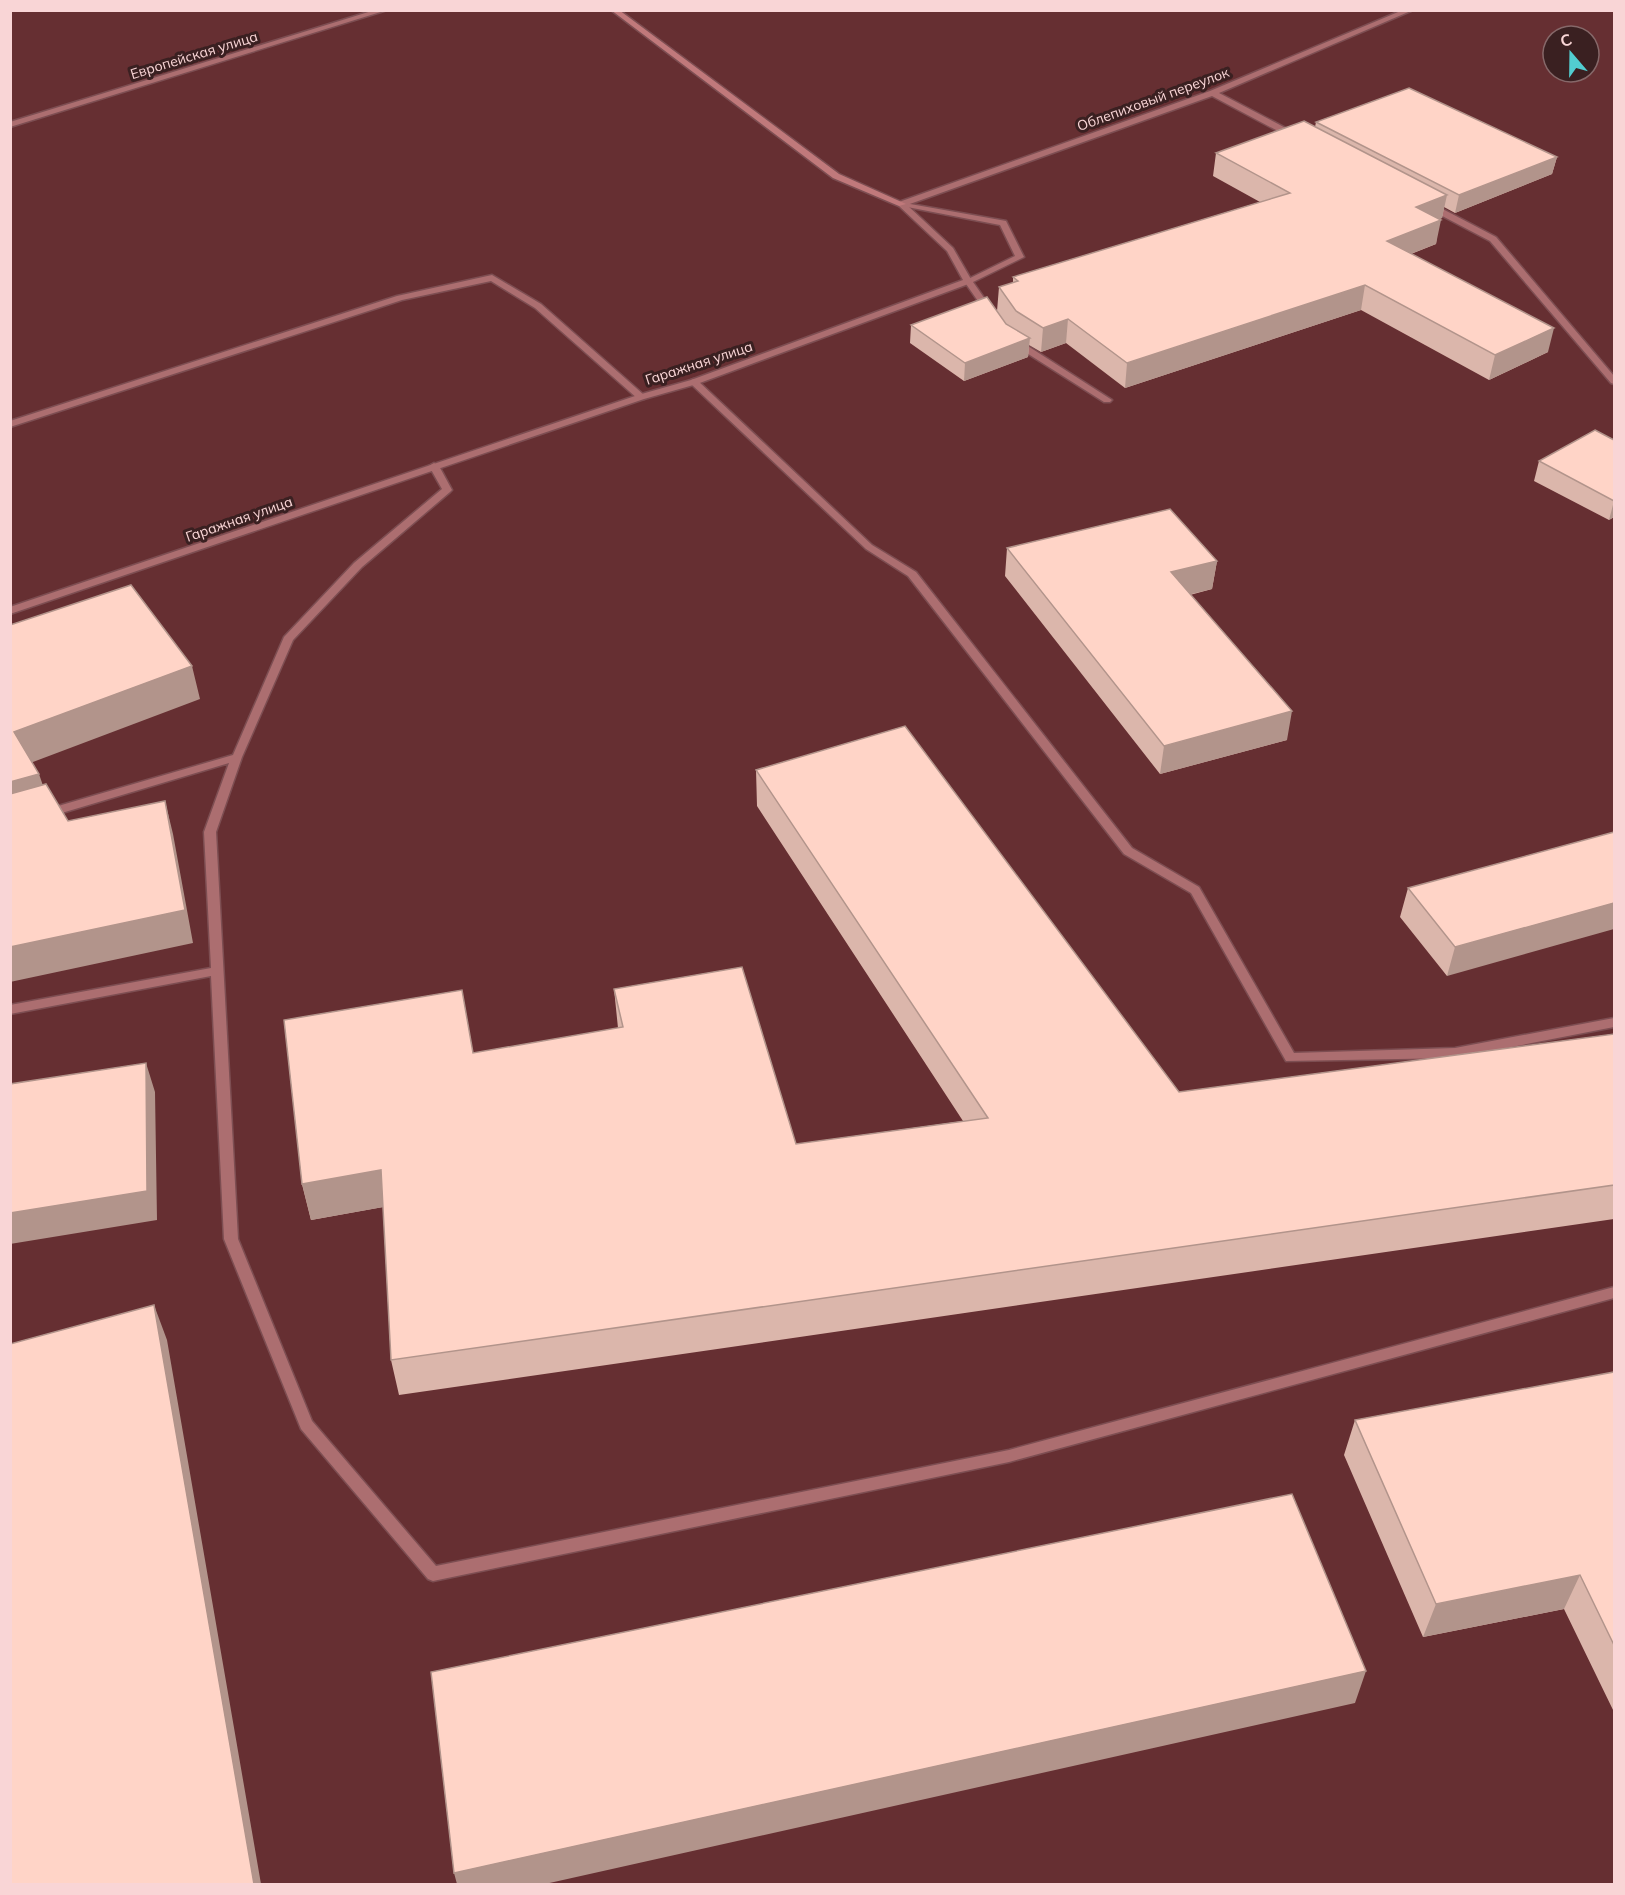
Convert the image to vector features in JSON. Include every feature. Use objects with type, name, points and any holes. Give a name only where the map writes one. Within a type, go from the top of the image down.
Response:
[{"type":"street","name":"Европейская улица","points":[[10,125],[384,10]]},
{"type":"street","points":[[614,10],[836,176],[902,204],[950,250],[968,281],[996,320]]},
{"type":"street","name":"Облепиховый переулок","points":[[902,204],[1213,93],[1410,10]]},
{"type":"street","points":[[1213,93],[1306,142]]},
{"type":"street","points":[[1420,201],[1492,239],[1614,381]]},
{"type":"street","name":"Гаражная улица","points":[[10,612],[434,466],[641,397],[694,382],[968,281],[1020,257],[1003,223],[902,204]]},
{"type":"street","points":[[10,424],[400,298],[492,278],[538,306],[641,397]]},
{"type":"street","points":[[1010,339],[1107,400]]},
{"type":"street","points":[[694,382],[869,547],[912,574],[1128,851],[1195,890],[1290,1058],[1455,1053],[1614,1023]]},
{"type":"street","points":[[434,466],[447,490],[358,565],[288,639],[237,757],[210,832],[231,1239],[306,1425],[433,1574],[1009,1456],[1614,1293]]},
{"type":"street","points":[[33,817],[237,757]]},
{"type":"street","points":[[10,1010],[217,971]]},
{"type":"building","points":[[1409,88],[1557,157],[1459,195],[1316,122]]},
{"type":"building","points":[[1304,121],[1447,195],[1416,207],[1441,220],[1387,241],[1554,328],[1495,355],[1365,285],[1127,363],[1068,319],[1043,328],[1016,311],[999,287],[1018,281],[1013,277],[1290,193],[1216,153]]},
{"type":"building","points":[[987,297],[1006,324],[1030,338],[965,363],[911,325]]},
{"type":"building","points":[[1595,430],[1614,440],[1614,501],[1539,461]]},
{"type":"building","points":[[1170,509],[1217,561],[1171,572],[1292,711],[1164,746],[1007,548]]},
{"type":"building","points":[[131,585],[192,666],[14,732],[39,774],[10,782],[10,625]]},
{"type":"building","points":[[905,726],[1179,1092],[1614,1034],[1614,1185],[391,1360],[381,1170],[302,1184],[284,1020],[462,990],[473,1053],[623,1027],[614,989],[742,967],[796,1144],[988,1118],[756,770]]},
{"type":"building","points":[[46,784],[68,821],[165,801],[185,910],[10,947],[10,794]]},
{"type":"building","points":[[1614,832],[1614,903],[1455,947],[1408,888]]},
{"type":"building","points":[[146,1063],[147,1191],[10,1213],[10,1084]]},
{"type":"building","points":[[154,1305],[254,1884],[10,1884],[10,1344]]},
{"type":"building","points":[[1614,1372],[1614,1645],[1580,1575],[1436,1604],[1355,1420]]},
{"type":"building","points":[[1292,1494],[1366,1671],[454,1873],[431,1672]]}]
